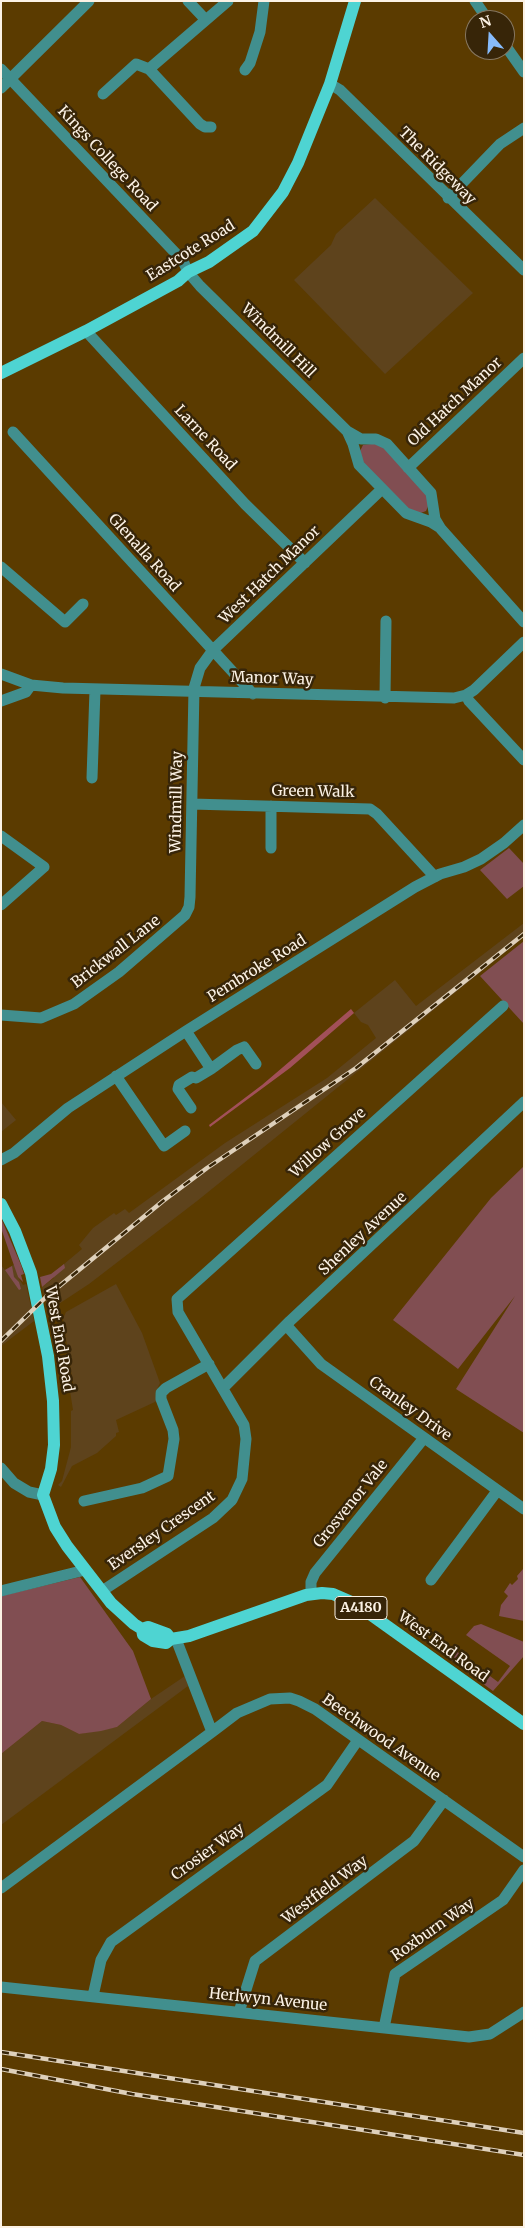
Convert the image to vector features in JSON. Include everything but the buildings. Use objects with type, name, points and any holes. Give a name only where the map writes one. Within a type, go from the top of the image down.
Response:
[{"type":"main road","name":"Eastcote Road","points":[[1,373],[86,331],[178,281],[188,272],[209,262],[252,231],[271,208],[298,163],[330,84],[355,1]]},
{"type":"main road","name":"West End Road","points":[[1,1204],[15,1230],[31,1273],[52,1380],[54,1445],[51,1469],[43,1495]]},
{"type":"main road","points":[[43,1495],[60,1536],[85,1570],[122,1614],[142,1630],[148,1627],[167,1634],[174,1639]]},
{"type":"main road","name":"West End Road","points":[[174,1639],[189,1636],[311,1594],[333,1594],[356,1604],[524,1724]]},
{"type":"street","points":[[1,88],[89,1]]},
{"type":"street","points":[[188,1],[205,19]]},
{"type":"street","points":[[149,69],[228,1]]},
{"type":"street","points":[[245,70],[250,63],[260,32],[264,1]]},
{"type":"street","points":[[515,59],[524,72]]},
{"type":"street","points":[[103,94],[136,64],[149,69],[200,124],[212,127]]},
{"type":"street","name":"Kings College Road","points":[[1,69],[176,254],[188,272]]},
{"type":"street","name":"The Ridgeway","points":[[330,84],[340,90],[448,198],[524,270]]},
{"type":"street","points":[[448,198],[500,144],[524,128]]},
{"type":"street","name":"Windmill Hill","points":[[188,272],[347,431],[361,439],[381,440],[387,444],[431,493],[436,519],[441,529]]},
{"type":"street","name":"Larne Road","points":[[86,331],[245,504],[304,563]]},
{"type":"street","name":"Old Hatch Manor","points":[[408,468],[524,358]]},
{"type":"street","name":"Windmill Hill","points":[[347,431],[353,444],[358,465],[406,514],[431,522],[441,529],[524,622]]},
{"type":"street","name":"Glenalla Road","points":[[12,432],[253,694]]},
{"type":"street","name":"West Hatch Manor","points":[[194,692],[200,668],[212,650],[382,489]]},
{"type":"street","points":[[1,567],[65,622],[84,604]]},
{"type":"street","points":[[385,698],[386,621]]},
{"type":"street","points":[[524,642],[474,690],[466,695],[469,702],[524,760]]},
{"type":"street","name":"Manor Way","points":[[1,674],[31,685],[94,690],[385,698],[454,698],[466,695]]},
{"type":"street","points":[[1,701],[26,692],[31,685]]},
{"type":"street","points":[[92,778],[94,690]]},
{"type":"street","name":"Windmill Way","points":[[187,912],[190,897],[194,692]]},
{"type":"street","name":"Green Walk","points":[[192,804],[373,810],[435,876]]},
{"type":"street","points":[[271,848],[272,806]]},
{"type":"street","name":"Pembroke Road","points":[[1,1169],[14,1153],[68,1108],[116,1076],[435,876],[481,859],[504,843],[524,825]]},
{"type":"street","points":[[1,836],[44,867],[1,905]]},
{"type":"street","name":"Brickwall Lane","points":[[1,1015],[10,1014],[34,1019],[51,1015],[74,1004],[131,962],[178,923],[187,912]]},
{"type":"street","name":"Willow Grove","points":[[176,1303],[180,1295],[503,1006]]},
{"type":"street","points":[[186,1031],[210,1069]]},
{"type":"street","points":[[191,1108],[178,1089],[180,1085],[210,1069],[244,1047],[256,1064]]},
{"type":"street","points":[[116,1076],[164,1146],[185,1131]]},
{"type":"street","name":"Shenley Avenue","points":[[223,1388],[286,1325],[524,1102]]},
{"type":"street","name":"Pembroke Road","points":[[1,1160],[14,1153]]},
{"type":"street","name":"Eversley Crescent","points":[[102,1591],[213,1518],[238,1490],[242,1479],[246,1432],[241,1419],[178,1312],[176,1303]]},
{"type":"street","name":"Cranley Drive","points":[[286,1325],[321,1364],[524,1509]]},
{"type":"street","points":[[84,1501],[142,1488],[168,1476],[174,1439],[173,1430],[161,1399],[161,1393],[166,1388],[209,1364]]},
{"type":"street","name":"Grosvenor Vale","points":[[311,1594],[311,1582],[315,1573],[424,1438]]},
{"type":"street","points":[[1,1468],[14,1483],[29,1492],[43,1495]]},
{"type":"street","points":[[431,1580],[498,1491]]},
{"type":"street","points":[[1,1591],[85,1570]]},
{"type":"street","points":[[1,1888],[212,1732],[174,1639]]},
{"type":"street","name":"Beechwood Avenue","points":[[212,1732],[237,1713],[270,1699],[290,1698],[307,1704],[524,1857]]},
{"type":"street","name":"Crosier Way","points":[[93,1996],[101,1960],[110,1942],[327,1785],[358,1740]]},
{"type":"street","name":"Westfield Way","points":[[239,2012],[255,1961],[414,1841],[444,1800]]},
{"type":"street","name":"Roxburn Way","points":[[384,2028],[395,1974],[503,1900],[524,1870]]},
{"type":"street","name":"Herlwyn Avenue","points":[[1,1987],[384,2028],[480,2036],[490,2034],[502,2028],[524,2012]]},
{"type":"shaded area","points":[[375,198],[473,293],[385,374],[294,280],[331,245],[336,234]]},
{"type":"shaded area","points":[[380,443],[429,495],[429,504],[426,511],[418,514],[408,513],[364,466],[360,451],[363,445]]},
{"type":"shaded area","points":[[509,848],[524,864],[524,886],[507,899],[480,870]]},
{"type":"shaded area","points":[[524,923],[524,937],[197,1201],[89,1284],[48,1311],[42,1287],[54,1278],[52,1274],[82,1249],[79,1245],[93,1228],[114,1213],[116,1215],[125,1209],[129,1213],[225,1143],[327,1078],[376,1038],[368,1025],[361,1022],[354,1013],[395,980],[416,1006]]},
{"type":"shaded area","points":[[524,941],[524,1024],[480,976]]},
{"type":"shaded area","points":[[351,1009],[354,1013],[290,1068],[210,1127],[209,1125],[262,1085]]},
{"type":"shaded area","points":[[1,1102],[16,1120],[1,1132]]},
{"type":"shaded area","points":[[524,1166],[524,1433],[456,1389],[515,1296],[458,1369],[393,1320],[491,1198]]},
{"type":"shaded area","points":[[1,1218],[21,1265],[24,1274],[21,1275],[23,1282],[18,1277],[1,1228]]},
{"type":"shaded area","points":[[15,1264],[18,1277],[23,1285],[26,1284],[34,1321],[1,1346],[1,1265],[5,1270]]},
{"type":"shaded area","points":[[64,1264],[65,1268],[42,1287],[40,1277],[51,1274]]},
{"type":"shaded area","points":[[12,1266],[14,1277],[19,1282],[21,1289],[19,1290],[5,1270]]},
{"type":"shaded area","points":[[116,1284],[142,1333],[160,1383],[155,1393],[157,1401],[116,1420],[119,1432],[116,1433],[116,1436],[97,1453],[72,1466],[61,1487],[58,1485],[62,1481],[71,1447],[71,1411],[73,1410],[70,1391],[74,1390],[63,1319],[66,1312]]},
{"type":"shaded area","points":[[523,1569],[524,1621],[499,1616],[501,1605],[508,1596],[504,1592],[510,1583],[512,1585],[518,1579],[517,1576]]},
{"type":"shaded area","points":[[80,1577],[133,1651],[151,1699],[117,1727],[101,1731],[79,1734],[61,1725],[42,1721],[1,1754],[1,1596]]},
{"type":"shaded area","points":[[481,1624],[524,1642],[524,1656],[493,1691],[448,1658],[455,1650],[498,1682],[510,1666],[466,1635],[474,1626]]},
{"type":"shaded area","points":[[185,1676],[188,1686],[1,1825],[1,1754],[42,1721],[61,1725],[79,1734],[117,1727],[151,1699]]},
{"type":"railway","points":[[1,1341],[46,1297],[163,1201],[207,1168],[356,1068],[524,934]]},
{"type":"railway","points":[[1,2052],[524,2133]]},
{"type":"railway","points":[[1,2069],[132,2094],[524,2155]]}]
